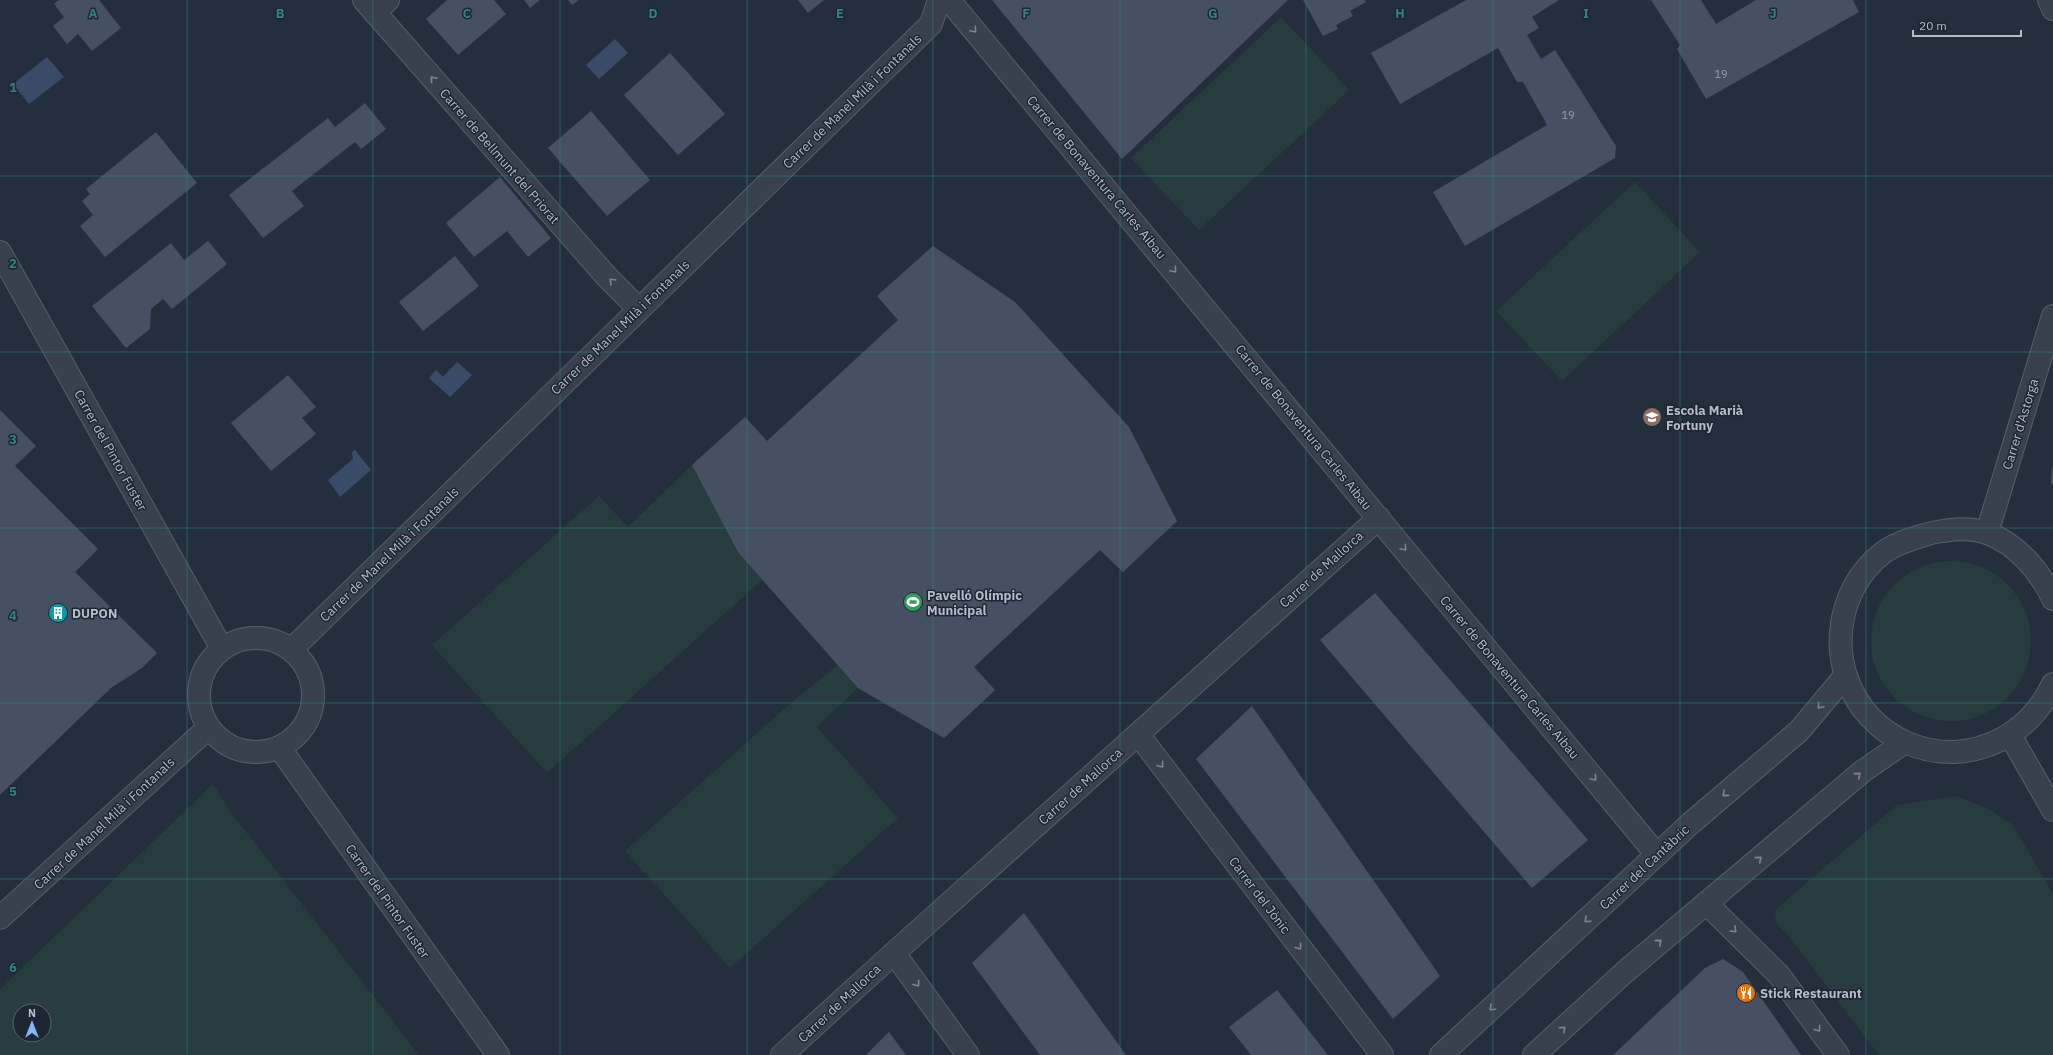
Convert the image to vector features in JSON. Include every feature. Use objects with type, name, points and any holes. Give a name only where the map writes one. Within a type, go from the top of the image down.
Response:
[{"type":"street","name":"Carrer de Manel Milà i Fontanals","points":[[292,649],[932,24],[939,0]]},
{"type":"street","name":"Carrer de Bonaventura Carles Aibau","points":[[949,0],[1657,855]]},
{"type":"street","points":[[2049,0],[2053,10]]},
{"type":"street","name":"Carrer de Bellmunt del Priorat","points":[[375,4],[607,277],[639,309]]},
{"type":"street","name":"Carrer del Pintor Fuster","points":[[0,252],[222,649]]},
{"type":"street","name":"Carrer d'Astorga","points":[[1987,533],[2053,316]]},
{"type":"street","name":"Carrer de Mallorca","points":[[782,1055],[1379,518]]},
{"type":"street","points":[[2053,598],[2045,583],[2043,568],[2008,544],[1987,533],[1965,530],[1935,532],[1900,542],[1884,552],[1869,566],[1854,585],[1843,613],[1840,636],[1840,656],[1845,676],[1853,695],[1863,710],[1875,723],[1905,742],[1927,750],[1946,752],[1967,751],[1988,746],[2010,735],[2027,722],[2038,710],[2053,684]]},
{"type":"street","points":[[240,640],[275,640],[292,649],[306,667],[311,682],[312,701],[306,723],[293,738],[279,747],[256,753],[236,749],[219,740],[208,728],[200,710],[200,682],[207,664],[222,649],[240,640]]},
{"type":"street","name":"Carrer del Cantàbric","points":[[1441,1055],[1657,855],[1799,731],[1845,676]]},
{"type":"street","name":"Carrer de Manel Milà i Fontanals","points":[[0,918],[208,728]]},
{"type":"street","name":"Carrer del Jònic","points":[[1138,734],[1382,1055]]},
{"type":"street","points":[[2010,735],[2053,810]]},
{"type":"street","points":[[1534,1055],[1626,971],[1706,903],[1863,771],[1905,742]]},
{"type":"street","name":"Carrer del Pintor Fuster","points":[[279,747],[498,1055]]},
{"type":"street","points":[[1706,903],[1779,975],[1838,1055]]},
{"type":"street","points":[[894,953],[968,1055]]},
{"type":"green space","points":[[1281,17],[1349,90],[1199,230],[1131,158]]},
{"type":"green space","points":[[1635,182],[1700,252],[1562,381],[1496,311]]},
{"type":"green space","name":"Pavelló Olímpic Municipal","points":[[933,246],[1015,302],[1129,427],[1177,521],[1123,572],[1100,550],[974,666],[995,690],[944,738],[858,688],[817,727],[898,818],[730,968],[625,851],[793,701],[838,665],[762,580],[547,773],[432,645],[599,496],[628,527],[692,465],[745,417],[767,441],[898,320],[877,296]]},
{"type":"green space","points":[[1959,561],[1974,564],[1989,570],[2008,584],[2018,596],[2025,610],[2030,625],[2030,657],[2025,672],[2018,686],[2008,698],[1996,708],[1974,718],[1959,721],[1943,721],[1928,718],[1906,708],[1894,698],[1884,686],[1872,657],[1871,633],[1874,618],[1884,596],[1894,584],[1906,574],[1935,562]]},
{"type":"green space","points":[[213,784],[233,815],[419,1055],[0,1055],[0,989]]},
{"type":"green space","points":[[1956,796],[1987,808],[2013,825],[2053,894],[2053,1055],[1879,1055],[1788,935],[1776,923],[1775,910],[1897,805]]},
{"type":"water","points":[[615,39],[628,53],[599,79],[586,65]]},
{"type":"water","points":[[47,57],[64,77],[29,104],[13,84]]},
{"type":"water","points":[[457,362],[472,375],[450,397],[429,378],[436,370],[443,377]]},
{"type":"water","points":[[355,450],[371,470],[340,497],[328,480],[353,459],[352,452]]},
{"type":"building","points":[[59,0],[99,0],[121,28],[92,51],[78,34],[67,44],[53,26],[64,17],[54,4]]},
{"type":"building","points":[[447,0],[494,0],[506,14],[458,55],[426,19]]},
{"type":"building","points":[[524,0],[540,0],[530,8]]},
{"type":"building","points":[[568,0],[579,0],[572,5]]},
{"type":"building","points":[[798,0],[824,0],[808,13]]},
{"type":"building","points":[[992,0],[1288,0],[1122,159]]},
{"type":"building","points":[[1303,0],[1365,0],[1366,2],[1350,11],[1353,16],[1336,25],[1338,29],[1323,36]]},
{"type":"building","points":[[1466,0],[1559,0],[1532,17],[1539,28],[1527,35],[1541,59],[1555,50],[1616,146],[1615,158],[1465,246],[1433,192],[1547,125],[1523,82],[1517,82],[1498,48],[1400,104],[1371,53]]},
{"type":"building","points":[[1651,0],[1701,0],[1716,24],[1756,0],[1853,0],[1859,12],[1706,99],[1677,49],[1680,45]]},
{"type":"building","points":[[670,53],[725,114],[678,155],[624,95]]},
{"type":"building","points":[[365,103],[386,129],[361,149],[355,142],[292,191],[304,206],[263,238],[229,195],[328,118],[335,127]]},
{"type":"building","points":[[591,111],[650,180],[607,216],[548,148]]},
{"type":"building","points":[[156,132],[197,183],[105,257],[80,226],[93,215],[82,201],[90,194],[86,189]]},
{"type":"building","points":[[500,177],[551,238],[528,257],[507,231],[474,257],[446,223]]},
{"type":"building","points":[[208,241],[227,264],[172,309],[163,299],[151,309],[150,329],[126,348],[92,306],[171,243],[184,260]]},
{"type":"building","name":"Pavelló Olímpic Municipal","points":[[933,246],[1015,302],[1129,427],[1177,521],[1123,572],[1100,550],[974,667],[995,690],[944,738],[858,688],[738,552],[692,465],[745,417],[767,441],[898,320],[877,296]]},
{"type":"building","points":[[455,256],[479,286],[423,331],[399,302]]},
{"type":"building","points":[[288,375],[316,407],[302,418],[316,434],[271,471],[231,423]]},
{"type":"building","name":"DUPON","points":[[0,410],[36,446],[15,466],[98,549],[75,572],[157,653],[142,668],[111,688],[0,795]]},
{"type":"building","points":[[2053,468],[2053,485],[2051,483]]},
{"type":"building","points":[[1375,593],[1588,840],[1532,888],[1320,640]]},
{"type":"building","points":[[1252,706],[1440,976],[1393,1019],[1196,759]]},
{"type":"building","points":[[1024,913],[1126,1055],[1040,1055],[972,963]]},
{"type":"building","points":[[1723,959],[1743,972],[1801,1055],[1613,1055],[1705,968]]},
{"type":"building","points":[[1277,990],[1328,1055],[1251,1055],[1229,1027]]},
{"type":"building","points":[[889,1032],[906,1055],[866,1055]]},
{"type":"place","name":"Escola Marià Fortuny","points":[[1652,417]]},
{"type":"place","name":"Pavelló Olímpic Municipal","points":[[913,602]]},
{"type":"place","name":"DUPON","points":[[58,613]]},
{"type":"place","name":"Stick Restaurant","points":[[1746,993]]}]
